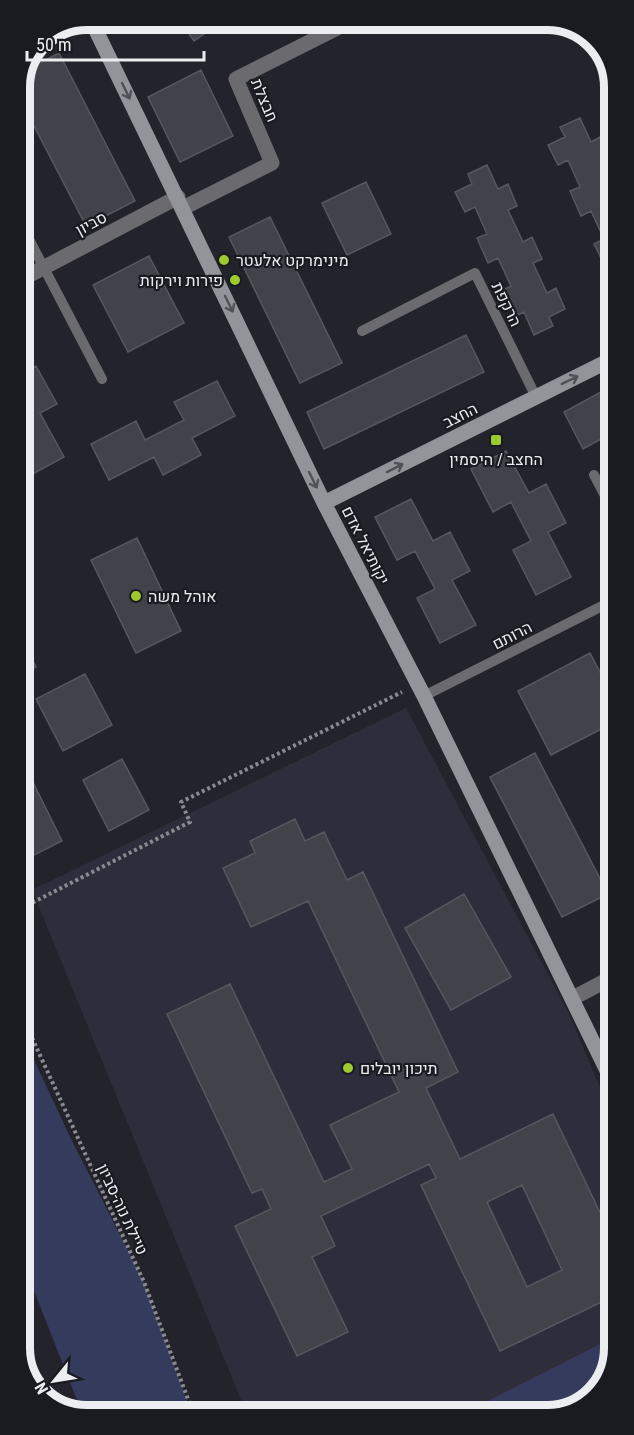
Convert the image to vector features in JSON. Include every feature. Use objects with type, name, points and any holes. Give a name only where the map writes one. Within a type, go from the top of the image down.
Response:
[{"type":"street","name":"יקותיאל אדם","points":[[96,30],[181,202],[324,503],[421,690],[604,1064]]},
{"type":"street","name":"חבצלת","points":[[181,202],[272,163],[236,79],[333,30]]},
{"type":"street","name":"סביון","points":[[30,275],[181,202]]},
{"type":"street","name":"החצב","points":[[324,503],[604,363]]},
{"type":"street","points":[[573,998],[604,982]]},
{"type":"lane","points":[[30,241],[102,380]]},
{"type":"lane","name":"הרקפת","points":[[362,331],[476,273],[536,397]]},
{"type":"lane","points":[[594,475],[604,494]]},
{"type":"lane","name":"הרותם","points":[[421,690],[604,605]]},
{"type":"path","points":[[30,904],[190,822],[181,802],[421,690]]},
{"type":"path","name":"טיילת נוה-סביון","points":[[30,1033],[144,1282],[191,1405]]},
{"type":"shaded area","name":"תיכון יובלים","points":[[406,708],[569,1014],[604,1097],[604,1355],[592,1383],[572,1399],[547,1405],[243,1405],[32,890]]},
{"type":"shaded area","points":[[30,1051],[70,1137],[144,1282],[188,1405],[79,1404],[30,1281]]},
{"type":"shaded area","points":[[604,1342],[604,1355],[598,1373],[582,1393],[572,1399],[547,1405],[482,1404]]},
{"type":"building","points":[[186,30],[210,30],[194,41]]},
{"type":"building","points":[[59,53],[135,201],[86,226],[30,118],[30,84],[35,66]]},
{"type":"building","points":[[201,70],[233,136],[180,162],[148,97]]},
{"type":"building","points":[[580,118],[591,142],[600,137],[604,146],[604,162],[601,163],[604,170],[604,239],[591,211],[581,216],[570,191],[580,187],[568,160],[558,165],[548,145],[565,137],[560,127]]},
{"type":"building","points":[[487,165],[498,189],[508,184],[517,206],[508,210],[523,242],[532,237],[542,259],[533,263],[547,293],[556,288],[565,309],[549,317],[553,326],[534,335],[524,312],[514,317],[501,291],[511,286],[498,258],[488,263],[477,238],[487,234],[475,207],[465,212],[455,192],[472,184],[468,174]]},
{"type":"building","points":[[366,182],[391,234],[347,255],[322,203]]},
{"type":"building","points":[[270,217],[342,363],[300,383],[229,237]]},
{"type":"building","points":[[604,239],[604,264],[594,244]]},
{"type":"building","points":[[149,256],[184,323],[128,352],[93,285]]},
{"type":"building","points":[[466,335],[484,372],[324,449],[307,412]]},
{"type":"building","points":[[36,366],[57,404],[40,413],[64,457],[30,475],[30,369]]},
{"type":"building","points":[[217,381],[235,416],[192,438],[201,455],[163,475],[154,457],[109,480],[91,444],[136,421],[145,440],[184,420],[174,402]]},
{"type":"building","points":[[604,390],[604,437],[583,449],[564,412]]},
{"type":"building","points":[[506,451],[529,493],[546,484],[566,523],[548,532],[571,577],[536,595],[513,550],[531,541],[511,502],[493,512],[471,469]]},
{"type":"building","points":[[411,499],[433,541],[450,532],[470,571],[452,580],[476,625],[440,643],[417,598],[435,589],[415,551],[397,560],[375,517]]},
{"type":"building","name":"אוהל משה","points":[[137,538],[181,631],[136,653],[91,560]]},
{"type":"building","points":[[590,653],[604,680],[604,728],[551,755],[518,691]]},
{"type":"building","points":[[30,655],[36,667],[30,670]]},
{"type":"building","points":[[85,674],[112,725],[63,751],[36,699]]},
{"type":"building","points":[[535,753],[604,886],[604,896],[562,917],[490,777]]},
{"type":"building","points":[[122,759],[149,810],[109,831],[83,780]]},
{"type":"building","points":[[30,776],[62,841],[30,857]]},
{"type":"building","points":[[295,819],[305,841],[324,832],[347,880],[363,872],[458,1072],[426,1088],[460,1159],[553,1114],[604,1221],[604,1301],[500,1351],[421,1185],[436,1178],[429,1164],[321,1216],[335,1246],[312,1257],[348,1332],[297,1356],[235,1226],[271,1209],[262,1189],[252,1193],[167,1014],[230,984],[324,1182],[352,1169],[330,1125],[399,1092],[308,901],[251,927],[223,868],[255,853],[250,841]],"holes":[[[522,1185],[562,1270],[527,1287],[487,1202]]]},
{"type":"building","points":[[464,894],[511,977],[451,1010],[405,928]]},
{"type":"place","name":"מינימרקט אלעטר","points":[[224,260]]},
{"type":"place","name":"פירות וירקות","points":[[235,280]]},
{"type":"place","name":"החצב / היסמין","points":[[496,440]]},
{"type":"place","name":"אוהל משה","points":[[136,596]]},
{"type":"place","name":"תיכון יובלים","points":[[348,1068]]}]
